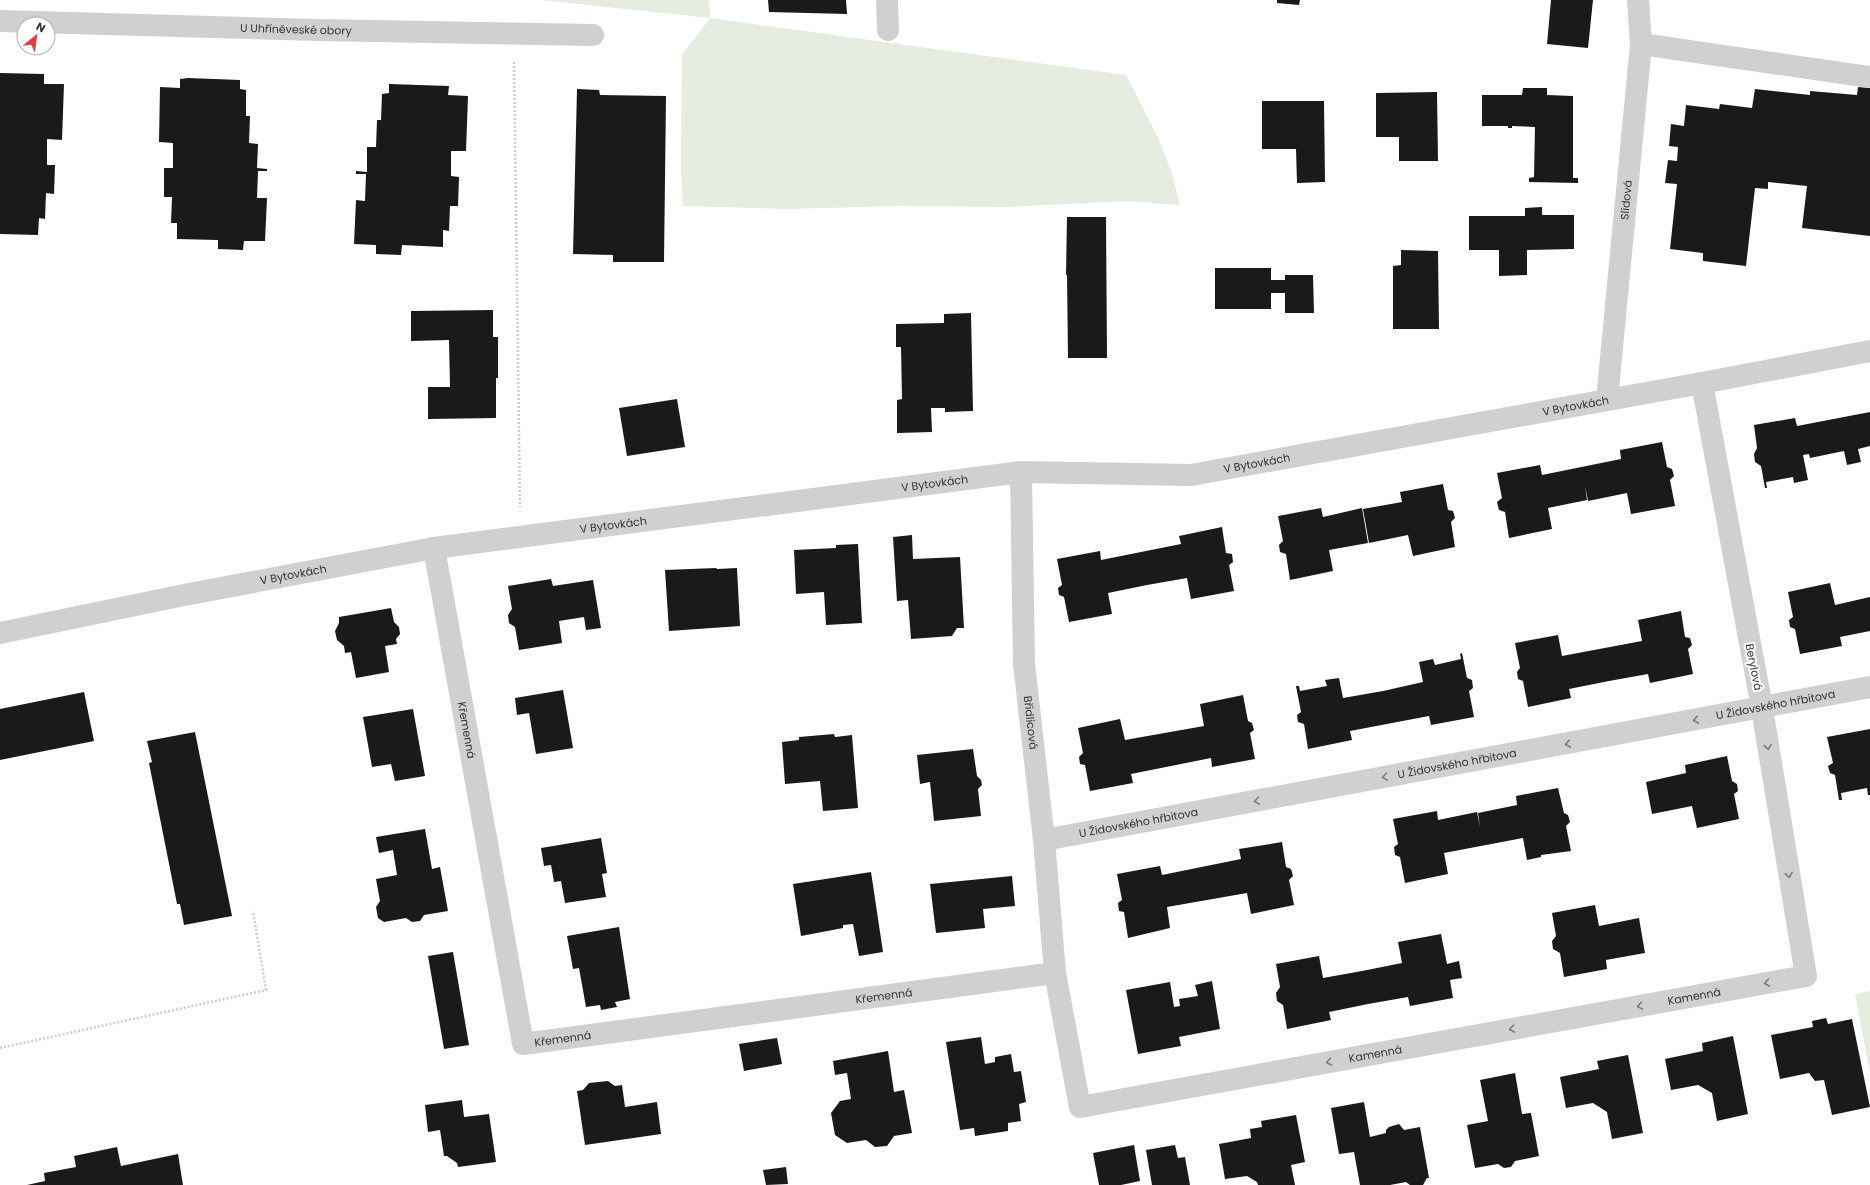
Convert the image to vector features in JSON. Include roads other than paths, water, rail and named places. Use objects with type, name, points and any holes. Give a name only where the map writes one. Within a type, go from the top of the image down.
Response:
[{"type":"street","points":[[887,0],[888,30]]},
{"type":"street","name":"Slídová","points":[[1607,400],[1641,44],[1638,0]]},
{"type":"street","name":"U Uhříněveské obory","points":[[0,21],[325,30],[593,35]]},
{"type":"street","points":[[1641,44],[1870,77]]},
{"type":"street","name":"V Bytovkách","points":[[0,634],[184,595],[434,548],[1021,472],[1191,474],[1702,383],[1870,351]]},
{"type":"street","name":"Berylová","points":[[1702,383],[1762,708],[1806,976]]},
{"type":"street","name":"Břidlicová","points":[[1021,472],[1024,664],[1044,840],[1055,973]]},
{"type":"street","name":"Křemenná","points":[[434,548],[523,1044],[1055,973]]},
{"type":"street","name":"U Židovského hřbitova","points":[[1044,840],[1870,687]]},
{"type":"street","name":"Kamenná","points":[[1055,973],[1080,1107],[1806,976]]}]
